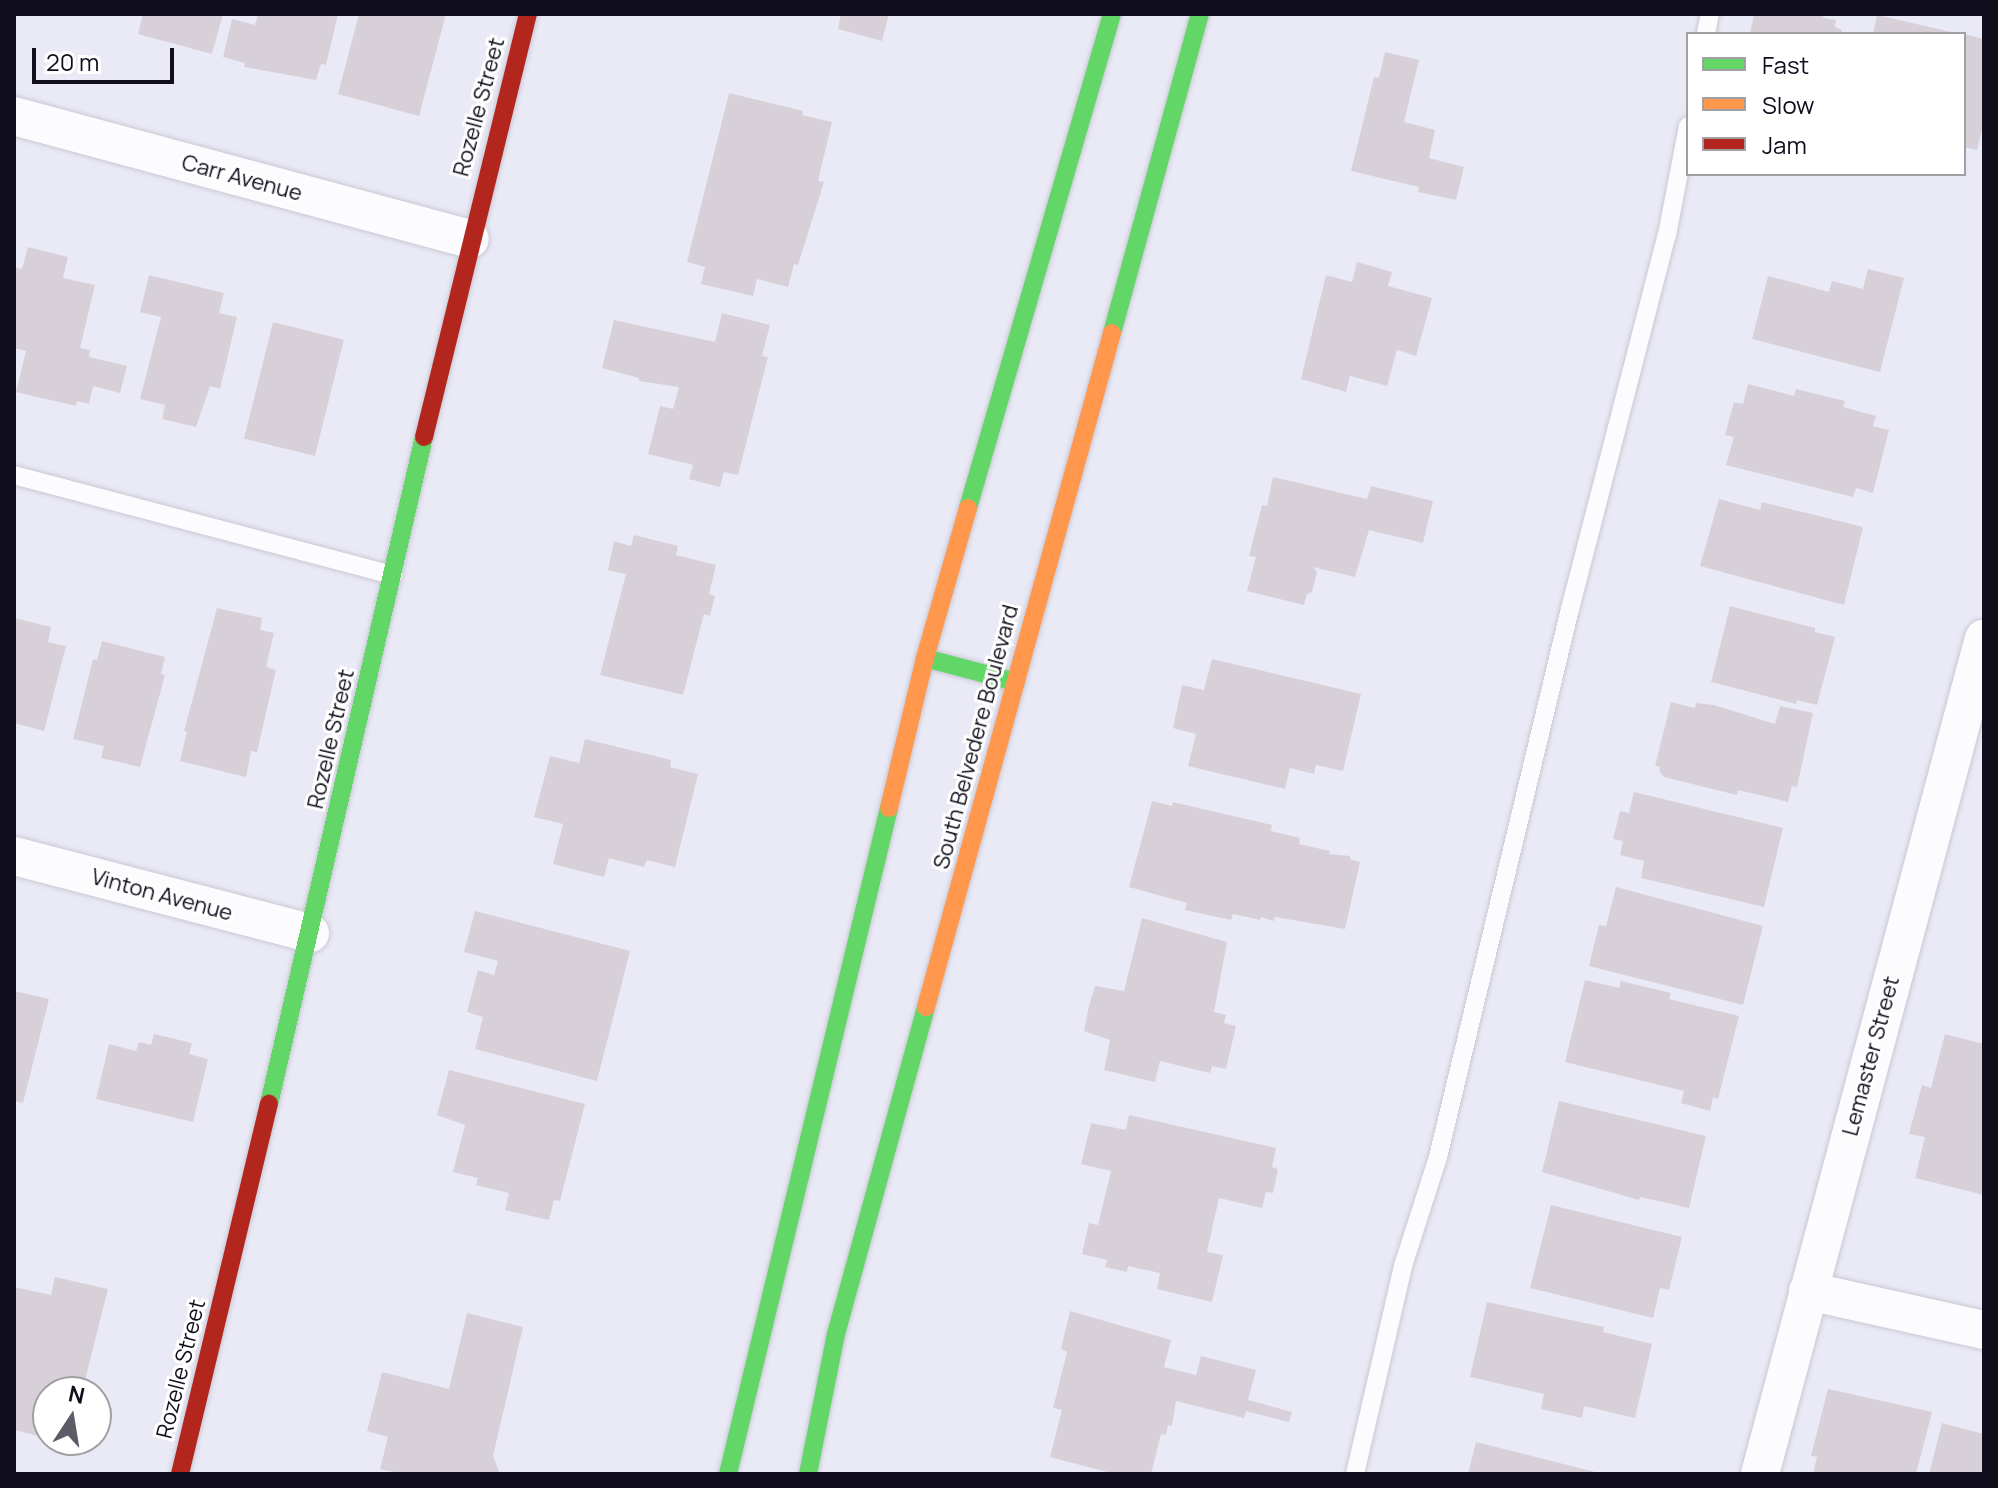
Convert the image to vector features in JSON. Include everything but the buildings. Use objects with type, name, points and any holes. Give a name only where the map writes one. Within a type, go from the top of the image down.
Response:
[{"type":"street","name":"Rozelle Street","points":[[180,1474],[310,933],[470,239],[528,14]]},
{"type":"street","points":[[728,1474],[925,658],[1112,14]]},
{"type":"street","name":"South Belvedere Boulevard","points":[[808,1474],[836,1334],[1200,14]]},
{"type":"street","name":"Carr Avenue","points":[[14,116],[470,239]]},
{"type":"street","name":"Lemaster Street","points":[[1760,1474],[1984,638]]},
{"type":"street","points":[[925,658],[1016,682]]},
{"type":"street","name":"Vinton Avenue","points":[[14,856],[310,933]]},
{"type":"street","points":[[1808,1291],[1984,1330]]},
{"type":"lane","points":[[1355,1474],[1403,1266],[1438,1157],[1570,609],[1667,235],[1686,136]]},
{"type":"lane","points":[[14,475],[393,575]]},
{"type":"traffic: fast","points":[[968,508],[1112,14]]},
{"type":"traffic: fast","points":[[1112,333],[1200,14]]},
{"type":"traffic: fast","points":[[269,1104],[424,437]]},
{"type":"traffic: fast","points":[[925,658],[1016,682]]},
{"type":"traffic: fast","points":[[728,1474],[889,808]]},
{"type":"traffic: fast","points":[[808,1474],[836,1334],[926,1007]]},
{"type":"traffic: slow","points":[[926,1007],[1112,333]]},
{"type":"traffic: slow","points":[[889,808],[925,658],[968,508]]},
{"type":"traffic: jam","points":[[424,437],[528,14]]},
{"type":"traffic: jam","points":[[180,1474],[269,1104]]}]
